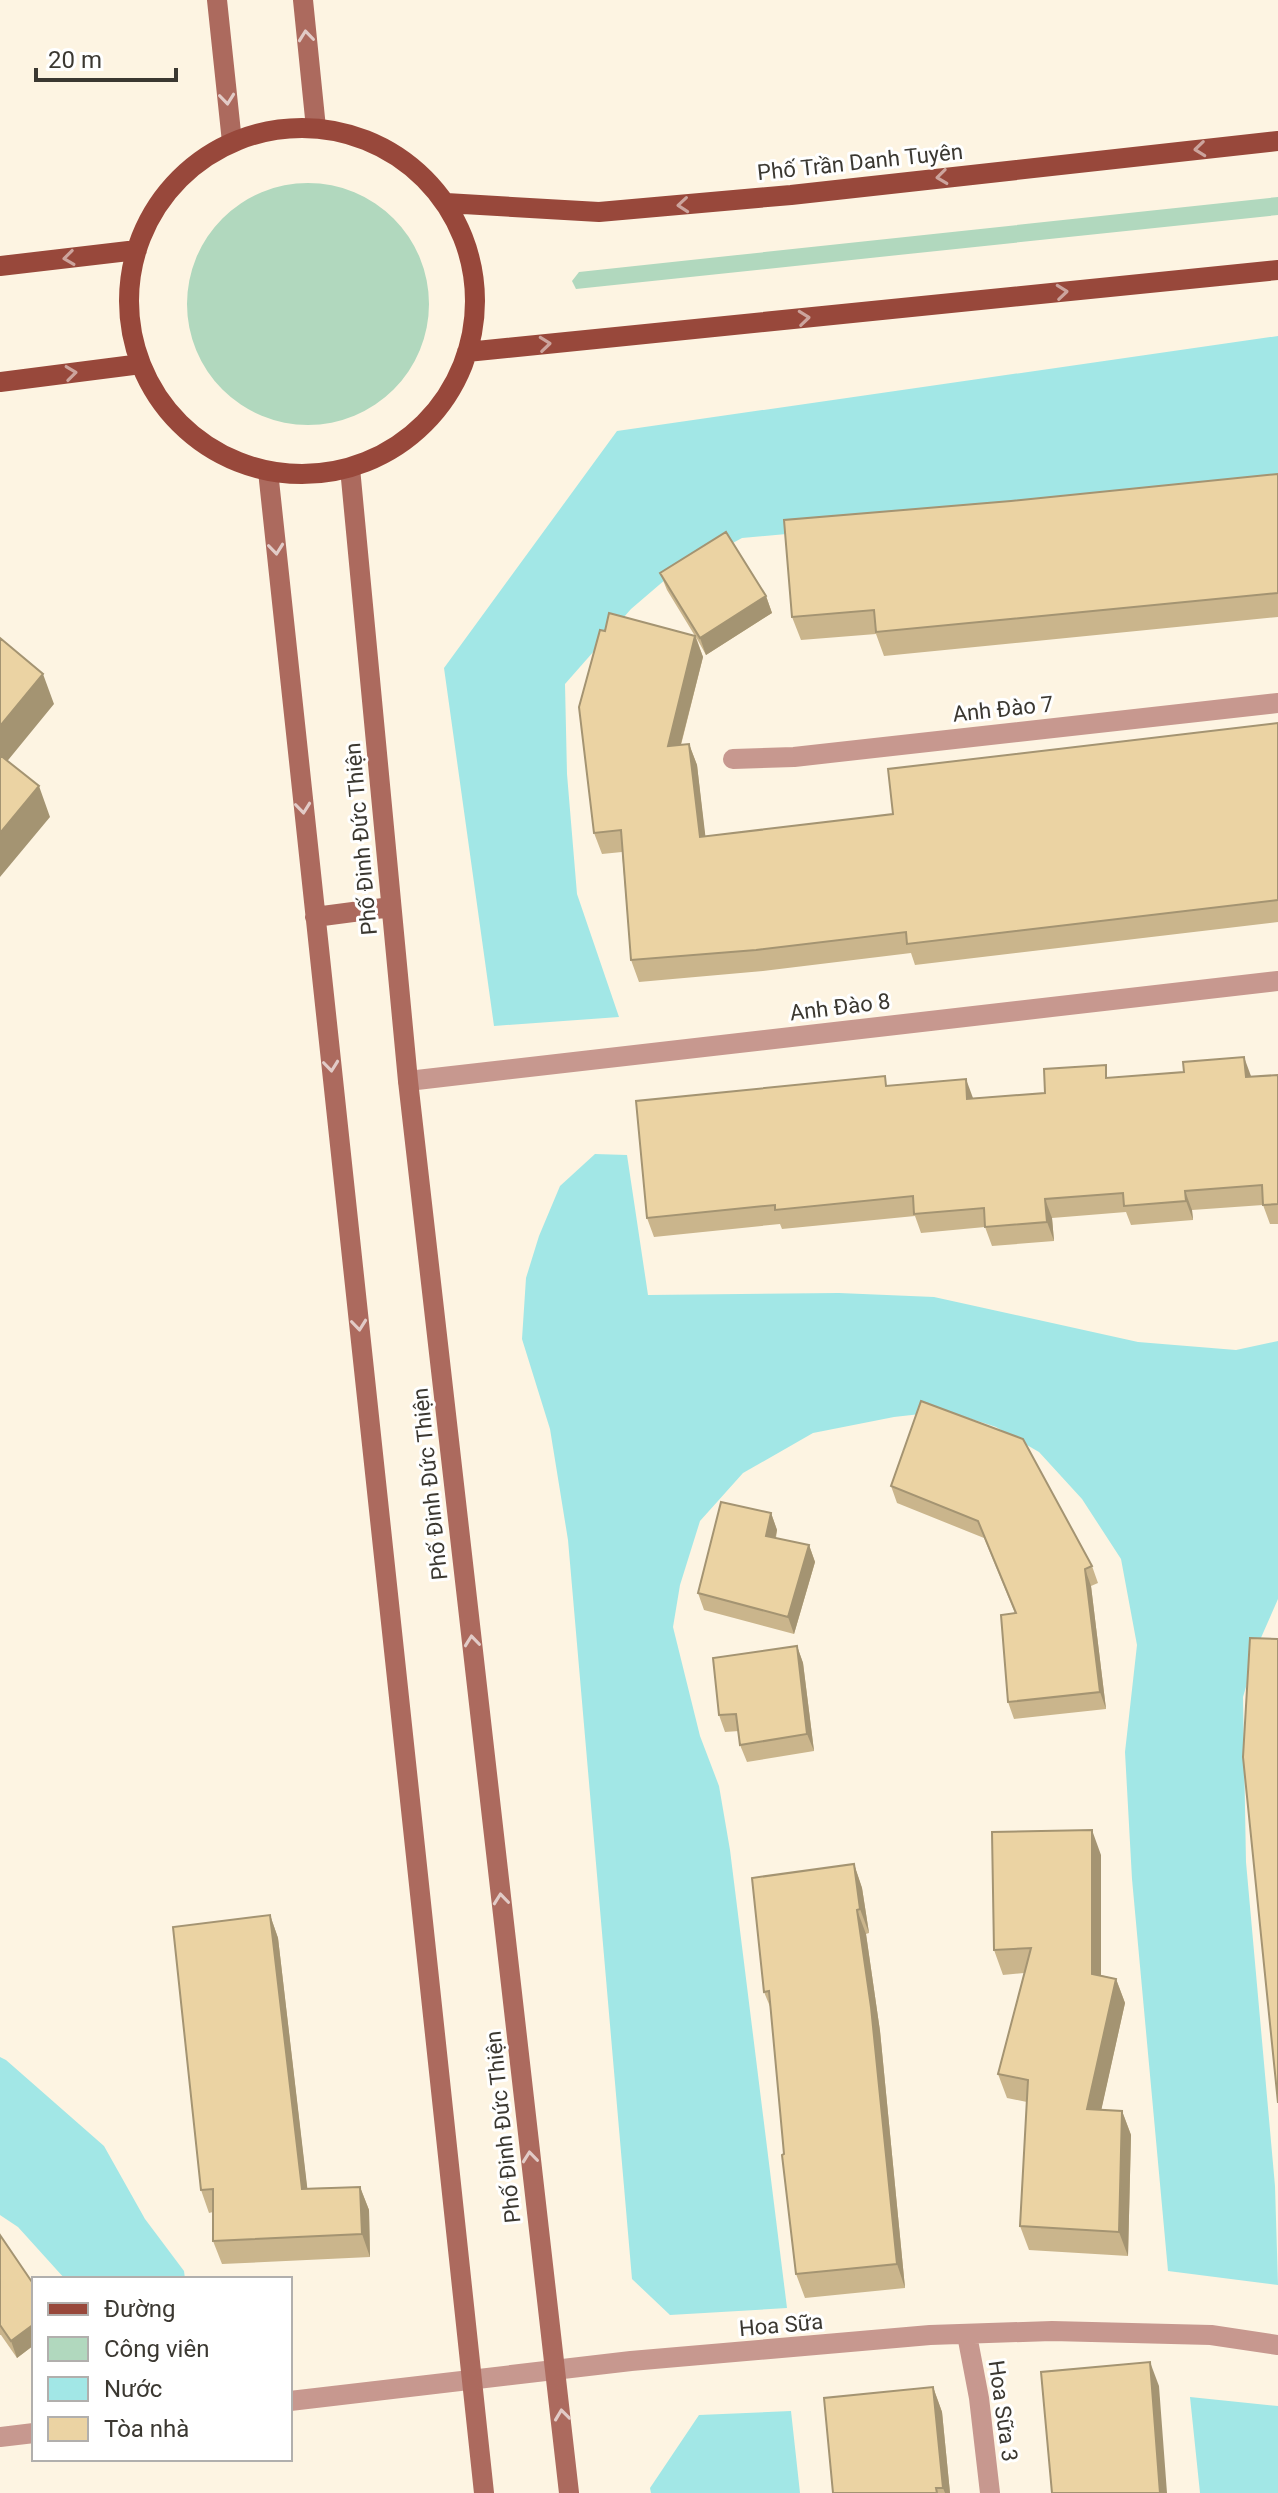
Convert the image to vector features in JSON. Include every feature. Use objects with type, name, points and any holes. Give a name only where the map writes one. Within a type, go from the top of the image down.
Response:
[{"type":"main road","points":[[316,128],[354,135],[389,151],[420,173],[446,203],[464,238],[473,275],[474,314],[467,352],[450,391],[423,425],[389,451],[350,468],[309,475],[268,471],[225,457],[189,432],[159,399],[141,364],[131,327],[130,288],[137,250],[152,216],[173,186],[200,161],[232,142],[273,130],[316,128]]},
{"type":"main road","name":"Phố Trần Danh Tuyên","points":[[446,203],[599,212],[791,195],[1278,141]]},
{"type":"main road","points":[[0,266],[137,250]]},
{"type":"main road","points":[[467,352],[1278,270]]},
{"type":"main road","points":[[0,382],[141,364]]},
{"type":"street","points":[[217,0],[232,142]]},
{"type":"street","points":[[303,0],[316,128]]},
{"type":"street","name":"Phố Đinh Đức Thiện","points":[[350,468],[408,1081],[569,2493]]},
{"type":"street","points":[[268,471],[484,2493]]},
{"type":"street","name":"Anh Đào 7","points":[[733,759],[809,755],[1278,703]]},
{"type":"street","points":[[315,917],[391,907]]},
{"type":"street","name":"Anh Đào 8","points":[[408,1081],[1278,981]]},
{"type":"street","name":"Hoa Sữa","points":[[292,2401],[556,2369],[930,2335],[1052,2331],[1211,2335],[1278,2345]]},
{"type":"street","name":"Hoa Sữa 3","points":[[967,2335],[979,2398],[990,2493]]},
{"type":"street","points":[[0,2437],[32,2433]]},
{"type":"green space","points":[[308,183],[332,185],[354,192],[394,218],[420,258],[427,280],[427,328],[420,350],[394,390],[354,416],[332,423],[308,425],[284,423],[262,416],[222,390],[196,350],[189,328],[187,304],[189,280],[196,258],[222,218],[262,192],[284,185]]},
{"type":"green space","points":[[1278,197],[1278,215],[576,289],[572,281],[579,272]]},
{"type":"water","points":[[1278,336],[1278,489],[742,538],[666,579],[631,609],[565,684],[567,774],[577,894],[619,1017],[494,1026],[444,668],[617,431]]},
{"type":"water","points":[[595,1154],[627,1155],[648,1295],[839,1293],[934,1297],[1138,1342],[1236,1350],[1278,1341],[1278,1599],[1260,1640],[1243,1697],[1246,1862],[1275,2186],[1278,2285],[1168,2271],[1132,1879],[1125,1752],[1137,1645],[1121,1559],[1082,1499],[1039,1452],[996,1427],[947,1411],[894,1417],[813,1433],[743,1473],[700,1521],[680,1585],[673,1627],[700,1736],[719,1786],[730,1850],[787,2308],[670,2315],[632,2279],[568,1540],[550,1429],[522,1339],[526,1278],[539,1236],[560,1186]]},
{"type":"water","points":[[0,2057],[104,2146],[145,2219],[184,2271],[185,2277],[63,2277],[18,2227],[0,2215]]},
{"type":"water","points":[[1190,2397],[1278,2406],[1278,2493],[1200,2493]]},
{"type":"water","points":[[791,2411],[800,2493],[651,2493],[650,2488],[699,2415]]},
{"type":"building","points":[[1278,474],[1278,593],[876,632],[874,610],[792,617],[784,520]]},
{"type":"building","points":[[726,532],[766,596],[700,638],[660,573]]},
{"type":"building","points":[[609,613],[695,636],[668,746],[689,744],[700,837],[893,814],[888,769],[1278,723],[1278,900],[907,944],[906,932],[756,950],[631,960],[621,830],[594,833],[579,707],[600,630],[605,631]]},
{"type":"building","points":[[0,638],[43,674],[0,726]]},
{"type":"building","points":[[0,755],[39,786],[0,833]]},
{"type":"building","points":[[1244,1057],[1246,1077],[1278,1075],[1278,1204],[1263,1205],[1262,1185],[1185,1191],[1186,1201],[1124,1206],[1123,1193],[1045,1199],[1047,1222],[985,1227],[984,1208],[914,1214],[913,1196],[775,1210],[775,1205],[647,1218],[636,1101],[885,1076],[886,1086],[966,1079],[967,1099],[1045,1093],[1044,1069],[1106,1065],[1106,1078],[1184,1072],[1183,1062]]},
{"type":"building","points":[[921,1401],[1023,1439],[1092,1566],[1085,1569],[1100,1692],[1008,1702],[1001,1615],[1016,1613],[978,1521],[891,1486]]},
{"type":"building","points":[[721,1502],[771,1513],[766,1536],[809,1545],[788,1617],[698,1593]]},
{"type":"building","points":[[1250,1638],[1278,1639],[1278,2103],[1243,1757]]},
{"type":"building","points":[[797,1646],[807,1734],[740,1745],[736,1714],[719,1715],[713,1658]]},
{"type":"building","points":[[1092,1830],[1092,1974],[1116,1979],[1087,2109],[1122,2111],[1119,2232],[1020,2226],[1028,2080],[998,2074],[1031,1948],[994,1950],[992,1832]]},
{"type":"building","points":[[854,1864],[897,2264],[796,2274],[782,2155],[769,1991],[764,1992],[752,1878]]},
{"type":"building","points":[[270,1915],[302,2189],[360,2187],[362,2234],[213,2241],[213,2189],[201,2190],[173,1927]]},
{"type":"building","points":[[0,2235],[32,2282],[32,2325],[11,2341],[0,2325]]},
{"type":"building","points":[[1150,2362],[1160,2493],[1052,2493],[1041,2372]]},
{"type":"building","points":[[933,2387],[943,2488],[936,2488],[937,2493],[833,2493],[824,2398]]}]
